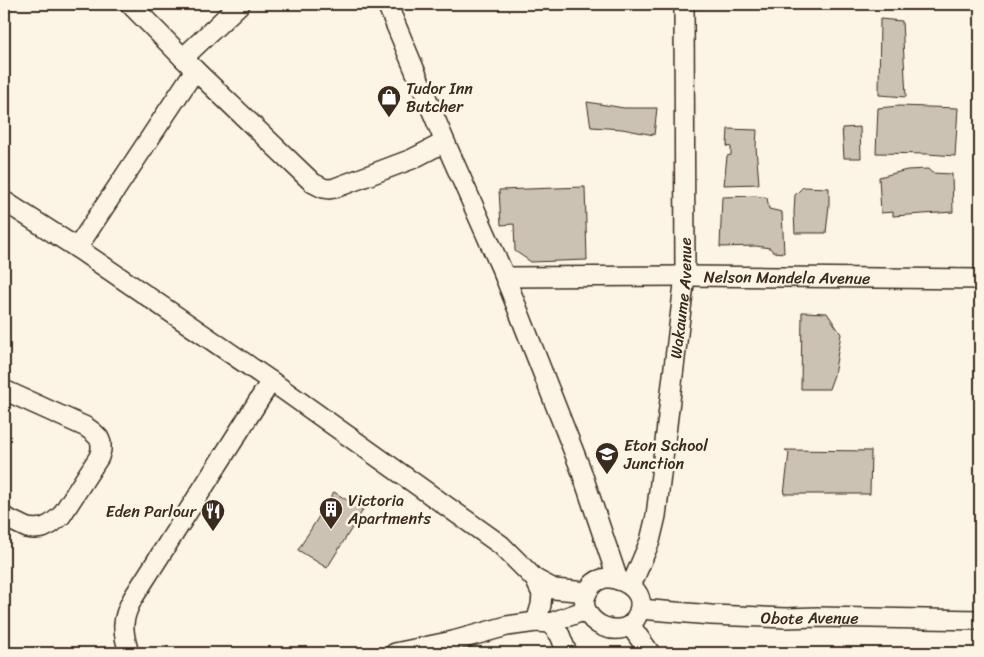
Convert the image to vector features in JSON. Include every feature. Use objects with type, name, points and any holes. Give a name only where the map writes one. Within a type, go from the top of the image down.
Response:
[{"type":"street","points":[[130,4],[189,64],[313,183],[323,188],[329,189],[345,185],[412,159],[445,142]]},
{"type":"street","points":[[77,248],[189,64],[240,4]]},
{"type":"street","points":[[386,4],[505,277],[624,583]]},
{"type":"street","name":"Wakaume Avenue","points":[[624,583],[650,541],[656,516],[686,276],[684,4]]},
{"type":"street","points":[[4,201],[77,248],[271,381],[501,545],[535,579],[554,589],[586,601]]},
{"type":"street","name":"Nelson Mandela Avenue","points":[[505,277],[980,278]]},
{"type":"street","points":[[129,653],[124,636],[126,611],[271,381]]},
{"type":"street","points":[[4,390],[86,427],[99,438],[101,443],[99,457],[61,516],[51,524],[42,528],[27,528],[4,517]]},
{"type":"street","points":[[610,578],[624,583],[638,592],[641,600],[636,619],[630,625],[621,629],[612,629],[596,624],[586,601],[591,586],[601,579],[610,578]]},
{"type":"street","points":[[535,579],[542,594],[543,622],[560,635],[567,653]]},
{"type":"street","points":[[396,653],[456,647],[507,626],[543,622],[586,601]]},
{"type":"street","name":"Obote Avenue","points":[[640,609],[711,615],[786,618],[980,620]]},
{"type":"street","points":[[630,625],[650,653]]},
{"type":"building","points":[[880,19],[902,21],[906,97],[879,95]]},
{"type":"building","points":[[587,102],[624,108],[657,108],[654,135],[622,129],[591,127]]},
{"type":"building","points":[[899,106],[958,108],[955,156],[876,153],[878,108]]},
{"type":"building","points":[[860,127],[861,158],[844,158],[842,128]]},
{"type":"building","points":[[728,129],[757,130],[756,147],[759,184],[724,185],[727,156],[731,155],[731,147],[727,146]]},
{"type":"building","points":[[928,169],[932,173],[952,174],[953,212],[893,216],[893,212],[881,213],[879,177],[907,170]]},
{"type":"building","points":[[585,187],[587,260],[531,262],[515,251],[514,224],[501,225],[499,190]]},
{"type":"building","points":[[803,187],[829,188],[826,233],[795,233],[795,195]]},
{"type":"building","points":[[756,196],[767,198],[769,209],[782,212],[784,253],[773,252],[770,248],[756,246],[720,247],[722,197]]},
{"type":"building","points":[[802,312],[827,313],[841,334],[834,375],[829,389],[801,389]]},
{"type":"building","points":[[785,450],[871,451],[870,494],[784,494],[789,453]]},
{"type":"building","name":"Victoria Apartments","points":[[334,492],[363,510],[327,568],[298,550]]},
{"type":"place","name":"Tudor Inn Butcher","points":[[389,118]]},
{"type":"place","name":"Eton School Junction","points":[[607,475]]},
{"type":"place","name":"Victoria Apartments","points":[[331,530]]},
{"type":"place","name":"Eden Parlour","points":[[213,532]]}]
